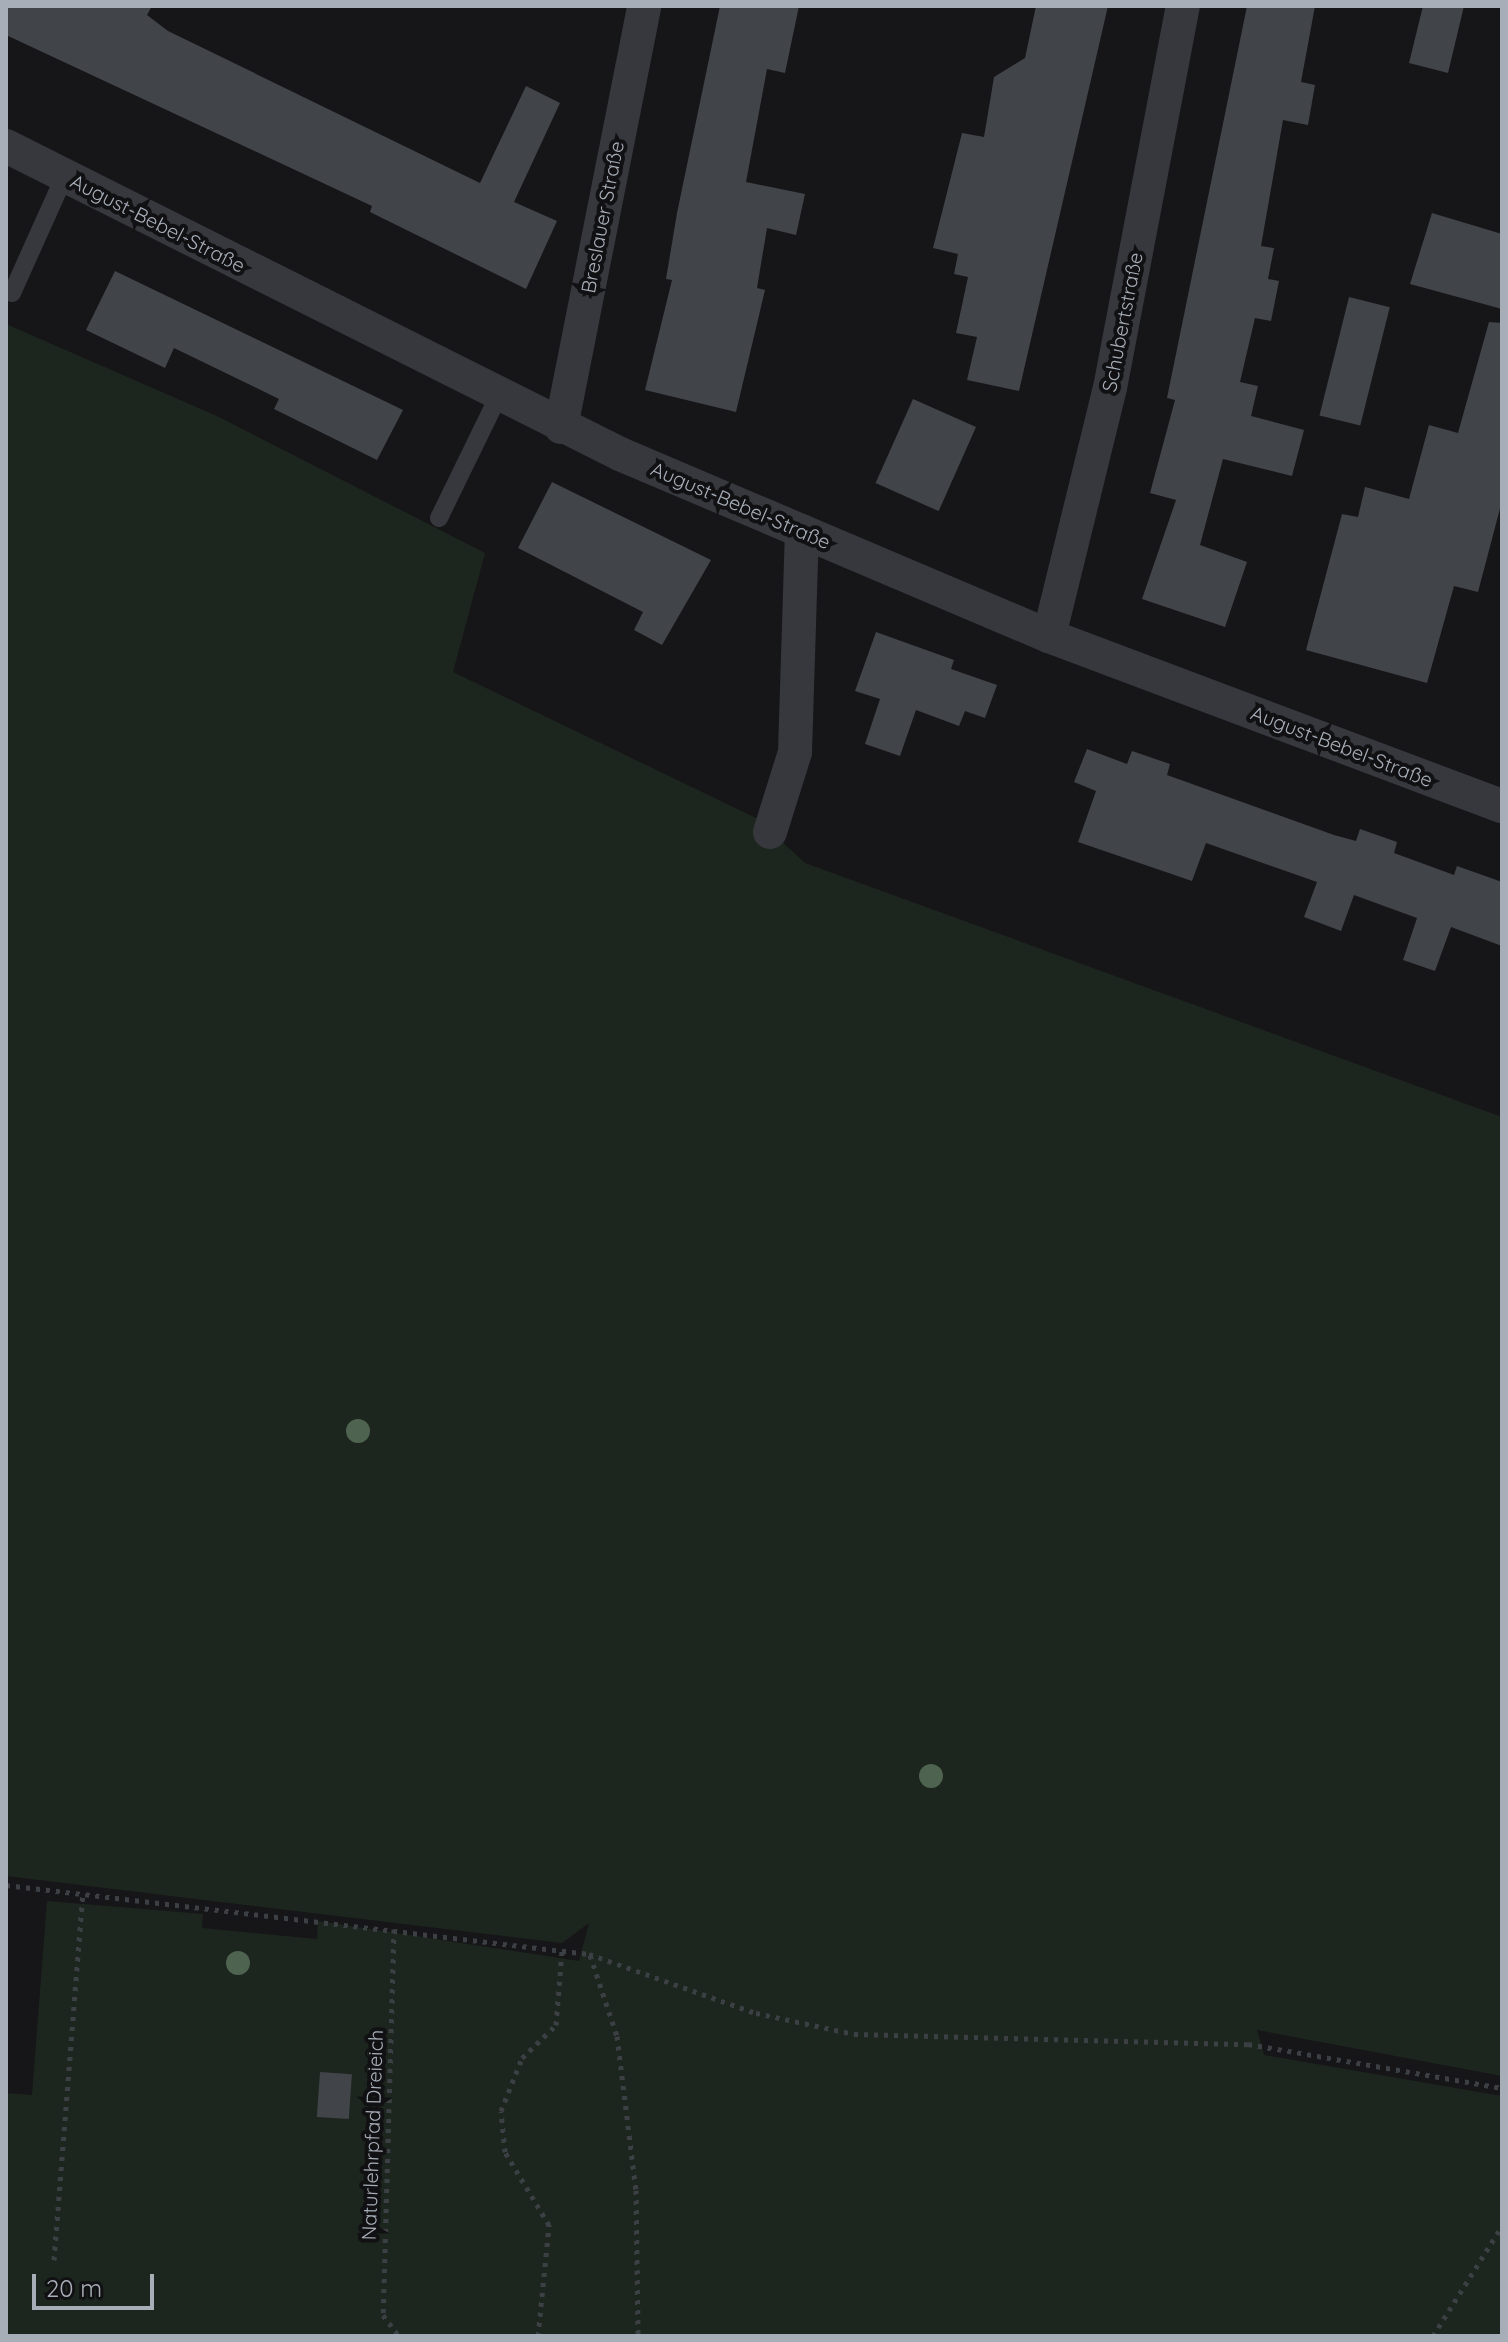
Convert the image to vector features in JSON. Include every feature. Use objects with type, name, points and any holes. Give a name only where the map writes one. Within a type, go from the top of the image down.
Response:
[{"type":"street","name":"Breslauer Straße","points":[[561,427],[644,6]]},
{"type":"street","name":"Schubertstraße","points":[[1049,636],[1110,388],[1183,6]]},
{"type":"street","name":"August-Bebel-Straße","points":[[6,146],[561,427],[1049,636],[1502,806]]},
{"type":"street","points":[[770,832],[795,752],[802,531]]},
{"type":"lane","points":[[12,293],[65,175]]},
{"type":"lane","points":[[439,518],[498,397]]},
{"type":"path","points":[[6,1885],[589,1954],[742,2009],[854,2034],[1248,2044],[1502,2088]]},
{"type":"path","points":[[54,2260],[83,1894]]},
{"type":"path","name":"Naturlehrpfad Dreieich","points":[[394,1929],[383,2315],[399,2336]]},
{"type":"path","points":[[538,2336],[549,2225],[505,2152],[501,2111],[522,2058],[556,2025],[562,1951]]},
{"type":"path","points":[[589,1954],[617,2036],[636,2190],[638,2336]]},
{"type":"path","points":[[1433,2336],[1502,2226]]},
{"type":"shaded area","points":[[6,324],[219,417],[485,553],[453,672],[756,818],[805,863],[1502,1117],[1502,2076],[1257,2030],[1264,2055],[1502,2096],[1502,2336],[6,2336],[6,2093],[32,2095],[47,1901],[203,1914],[202,1928],[317,1939],[318,1921],[579,1961],[589,1923],[562,1943],[6,1876]]},
{"type":"building","points":[[6,6],[152,6],[147,15],[168,31],[480,183],[526,86],[560,103],[514,202],[557,221],[526,289],[370,212],[372,206],[6,35]]},
{"type":"building","points":[[720,6],[799,6],[785,73],[767,69],[746,182],[805,194],[796,235],[767,228],[757,288],[765,290],[736,412],[645,390],[672,280],[666,279],[677,213]]},
{"type":"building","points":[[1036,6],[1108,6],[1019,391],[967,380],[977,337],[956,333],[968,277],[954,274],[958,254],[933,248],[962,133],[984,137],[994,77],[1025,58]]},
{"type":"building","points":[[1247,6],[1315,6],[1301,82],[1315,85],[1308,125],[1283,120],[1261,246],[1274,248],[1268,279],[1279,281],[1271,321],[1255,318],[1240,382],[1258,386],[1251,416],[1304,430],[1292,476],[1223,459],[1200,545],[1247,562],[1225,627],[1142,599],[1176,500],[1150,493],[1175,400],[1167,398]]},
{"type":"building","points":[[1423,6],[1464,6],[1448,73],[1409,63]]},
{"type":"building","points":[[1432,213],[1502,234],[1502,309],[1410,284]]},
{"type":"building","points":[[115,271],[403,410],[377,460],[274,409],[279,399],[174,348],[165,368],[86,330]]},
{"type":"building","points":[[1349,297],[1390,307],[1360,426],[1319,415]]},
{"type":"building","points":[[1489,322],[1502,323],[1502,501],[1478,592],[1454,586],[1427,683],[1306,650],[1342,514],[1358,517],[1365,487],[1409,499],[1429,425],[1458,433]]},
{"type":"building","points":[[913,399],[976,427],[939,511],[876,483]]},
{"type":"building","points":[[552,482],[711,560],[662,645],[634,630],[643,612],[518,548]]},
{"type":"building","points":[[876,632],[954,660],[951,669],[997,685],[985,718],[965,711],[959,726],[916,710],[900,756],[865,744],[880,699],[855,691]]},
{"type":"building","points":[[1087,749],[1127,764],[1132,751],[1170,764],[1167,775],[1334,835],[1356,841],[1360,829],[1397,842],[1394,853],[1454,875],[1457,866],[1502,882],[1502,946],[1451,927],[1435,971],[1403,960],[1417,918],[1354,895],[1341,931],[1304,917],[1317,882],[1206,843],[1192,881],[1078,842],[1096,791],[1074,782]]},
{"type":"building","points":[[320,2072],[352,2074],[349,2119],[317,2117]]}]
